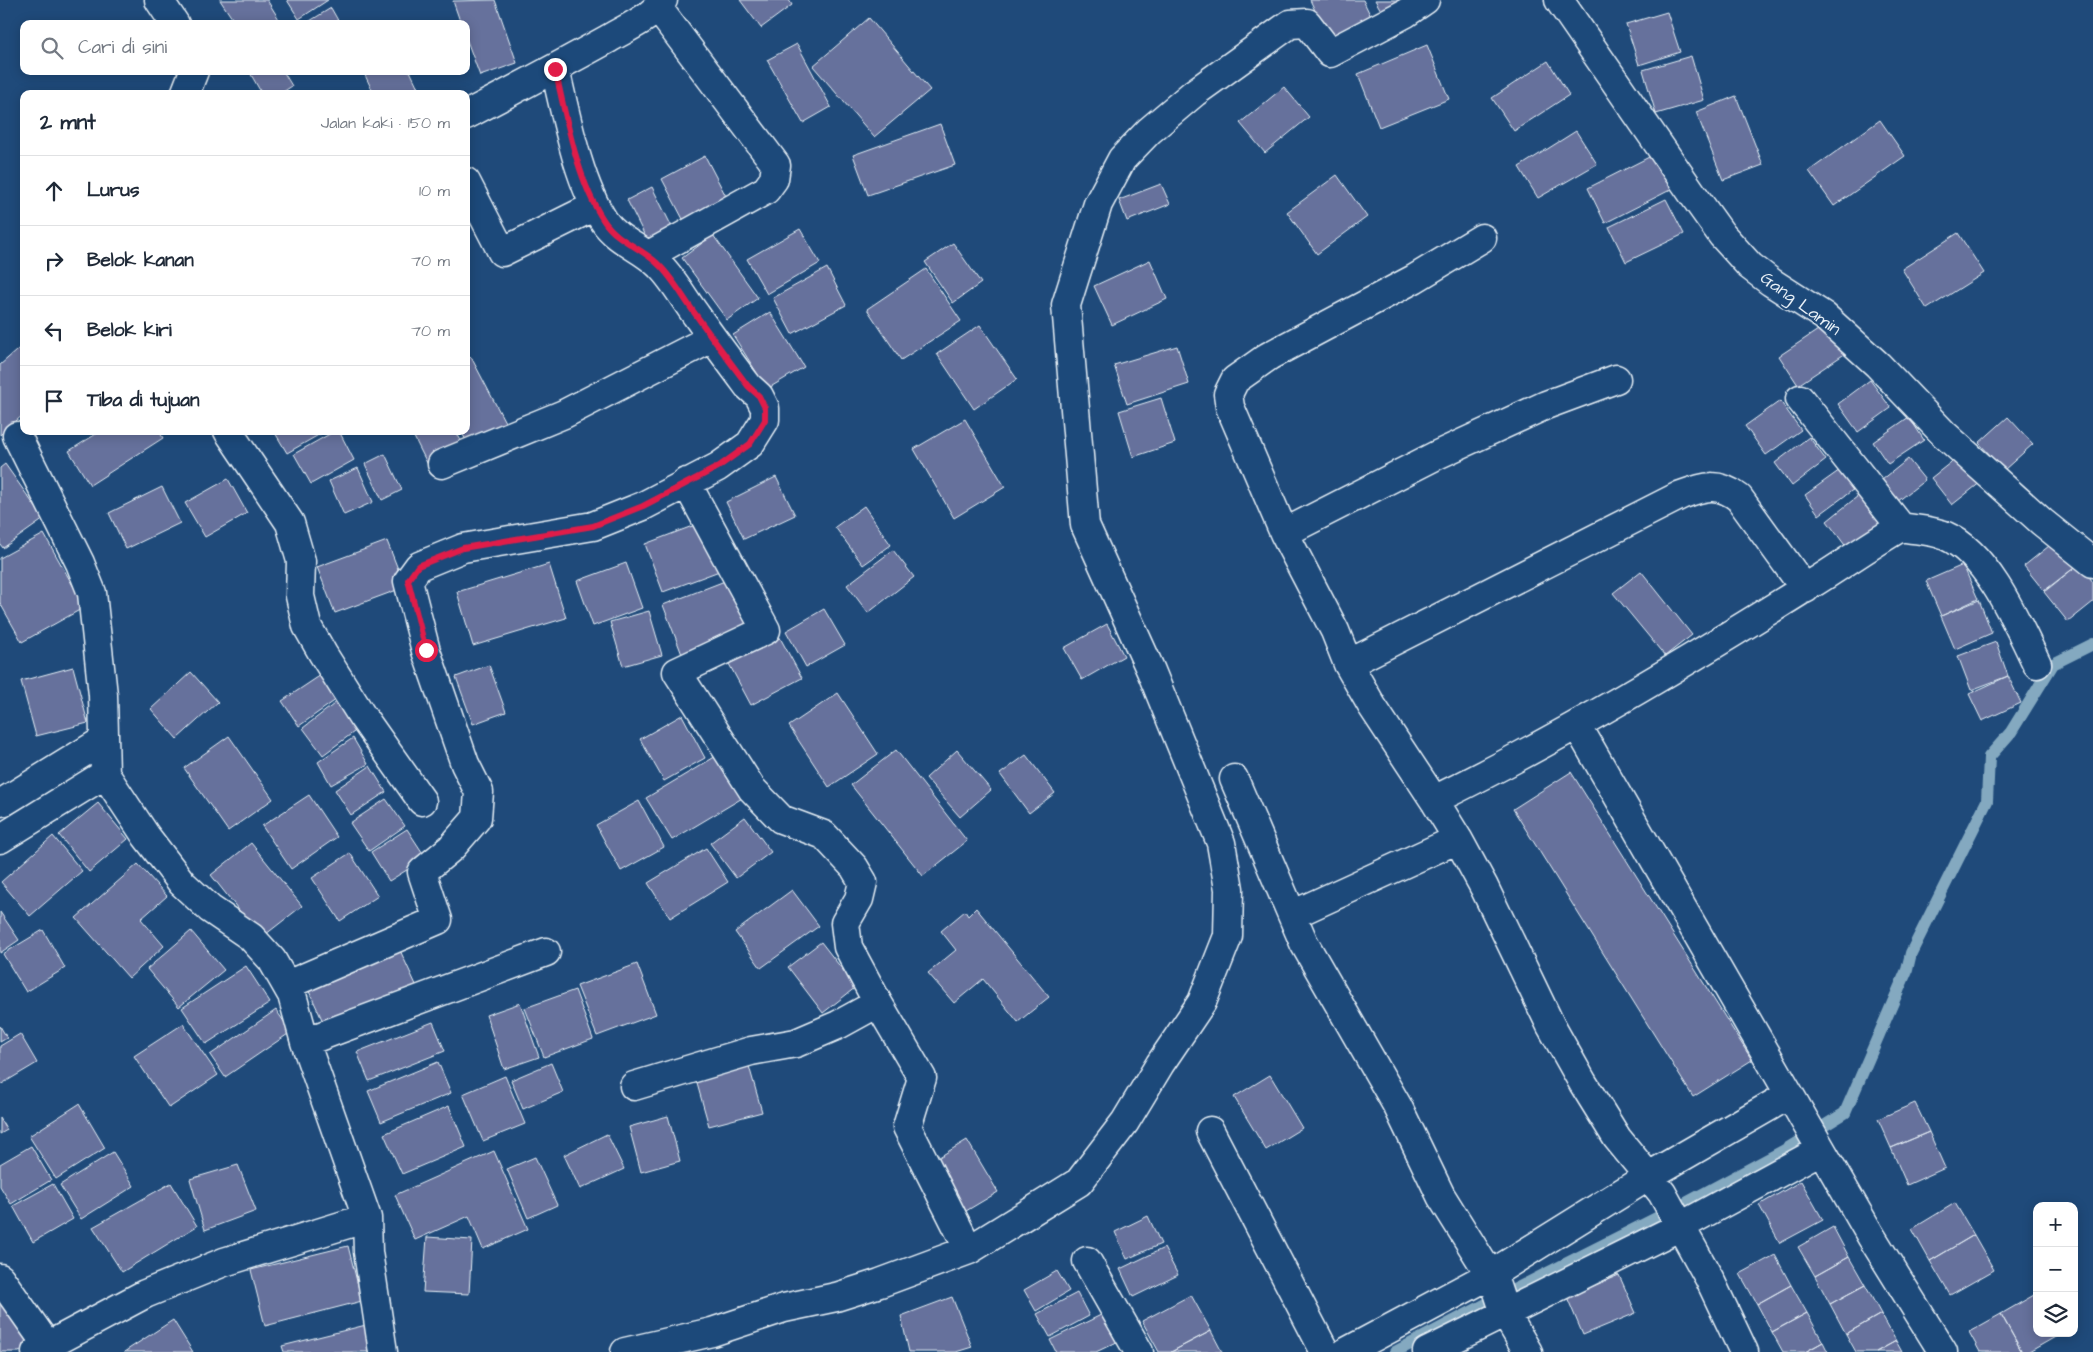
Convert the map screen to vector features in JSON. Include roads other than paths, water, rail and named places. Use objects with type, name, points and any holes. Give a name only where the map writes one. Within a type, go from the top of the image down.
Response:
[{"type":"street","points":[[159,0],[172,20]]},
{"type":"street","points":[[625,1352],[712,1332],[784,1308],[836,1297],[880,1283],[968,1250],[1080,1182],[1125,1122],[1202,1002],[1228,936],[1230,888],[1221,843],[1151,671],[1085,525],[1066,305],[1098,204],[1122,159],[1149,132],[1194,93],[1290,24],[1307,23],[1330,53],[1406,13],[1425,0]]},
{"type":"street","name":"Gang Lamin","points":[[1559,0],[1722,235],[1750,266],[1771,282],[1824,316],[1878,365],[1944,434],[2042,522],[2093,563]]},
{"type":"street","points":[[470,113],[555,69],[661,4],[776,165],[774,179],[766,190],[649,256]]},
{"type":"street","points":[[287,985],[438,920],[422,872],[451,848],[478,818],[479,792],[466,764],[426,650],[408,580],[418,566],[463,548],[593,526],[643,506],[718,467],[750,444],[765,420],[765,408],[759,396],[748,386],[712,338],[672,280],[649,256],[611,231],[595,206],[580,165],[555,69]]},
{"type":"street","points":[[187,90],[192,75]]},
{"type":"street","points":[[470,190],[502,252],[595,206]]},
{"type":"street","points":[[1482,238],[1414,279],[1269,356],[1235,380],[1228,394],[1230,407],[1284,532],[1335,631],[1348,664],[1372,706],[1458,840],[1484,887],[1551,1026],[1582,1083],[1618,1138],[1667,1203],[1709,1278],[1744,1352]]},
{"type":"street","points":[[442,464],[564,414],[712,338]]},
{"type":"street","points":[[1284,532],[1437,455],[1546,405],[1616,379]]},
{"type":"street","points":[[1800,398],[1901,526],[1946,536],[1968,551],[1992,580],[2010,610],[2037,664]]},
{"type":"street","points":[[231,435],[290,523],[300,561],[300,596],[307,626],[352,700],[422,800]]},
{"type":"street","points":[[14,438],[80,563],[92,593],[103,695],[105,774],[146,836],[182,883],[210,909],[251,936],[272,960],[292,995],[305,1042],[367,1218],[368,1252],[383,1352]]},
{"type":"street","points":[[686,482],[766,630],[676,672],[752,789],[781,819],[824,835],[854,867],[863,882],[859,899],[844,923],[848,947],[922,1078],[908,1127],[968,1250]]},
{"type":"street","points":[[1348,664],[1681,495],[1702,488],[1719,486],[1740,498],[1805,589]]},
{"type":"street","points":[[1434,800],[1505,766],[1578,725],[1805,589],[1901,526]]},
{"type":"street","points":[[1578,725],[1871,1236],[1943,1352]]},
{"type":"street","points":[[0,802],[104,740]]},
{"type":"street","points":[[0,839],[105,774]]},
{"type":"street","points":[[1234,779],[1304,943],[1398,1107],[1441,1196],[1498,1294],[1528,1352]]},
{"type":"street","points":[[1292,915],[1458,840]]},
{"type":"street","points":[[305,1042],[546,952]]},
{"type":"street","points":[[634,1086],[751,1051],[796,1043],[838,1025],[878,1003]]},
{"type":"street","points":[[1427,1352],[1498,1294],[1667,1203],[1793,1102]]},
{"type":"street","points":[[1210,1131],[1325,1352]]},
{"type":"street","points":[[1346,1352],[1498,1294],[1667,1203],[1818,1144]]},
{"type":"street","points":[[0,1278],[42,1349],[145,1294],[224,1262],[367,1218]]},
{"type":"street","points":[[1088,1261],[1139,1352]]},
{"type":"waterway","points":[[1395,1352],[1686,1203],[1783,1151],[1845,1113],[1907,970],[1911,953],[1987,801],[1989,757],[2011,732],[2053,664],[2093,644]]}]
